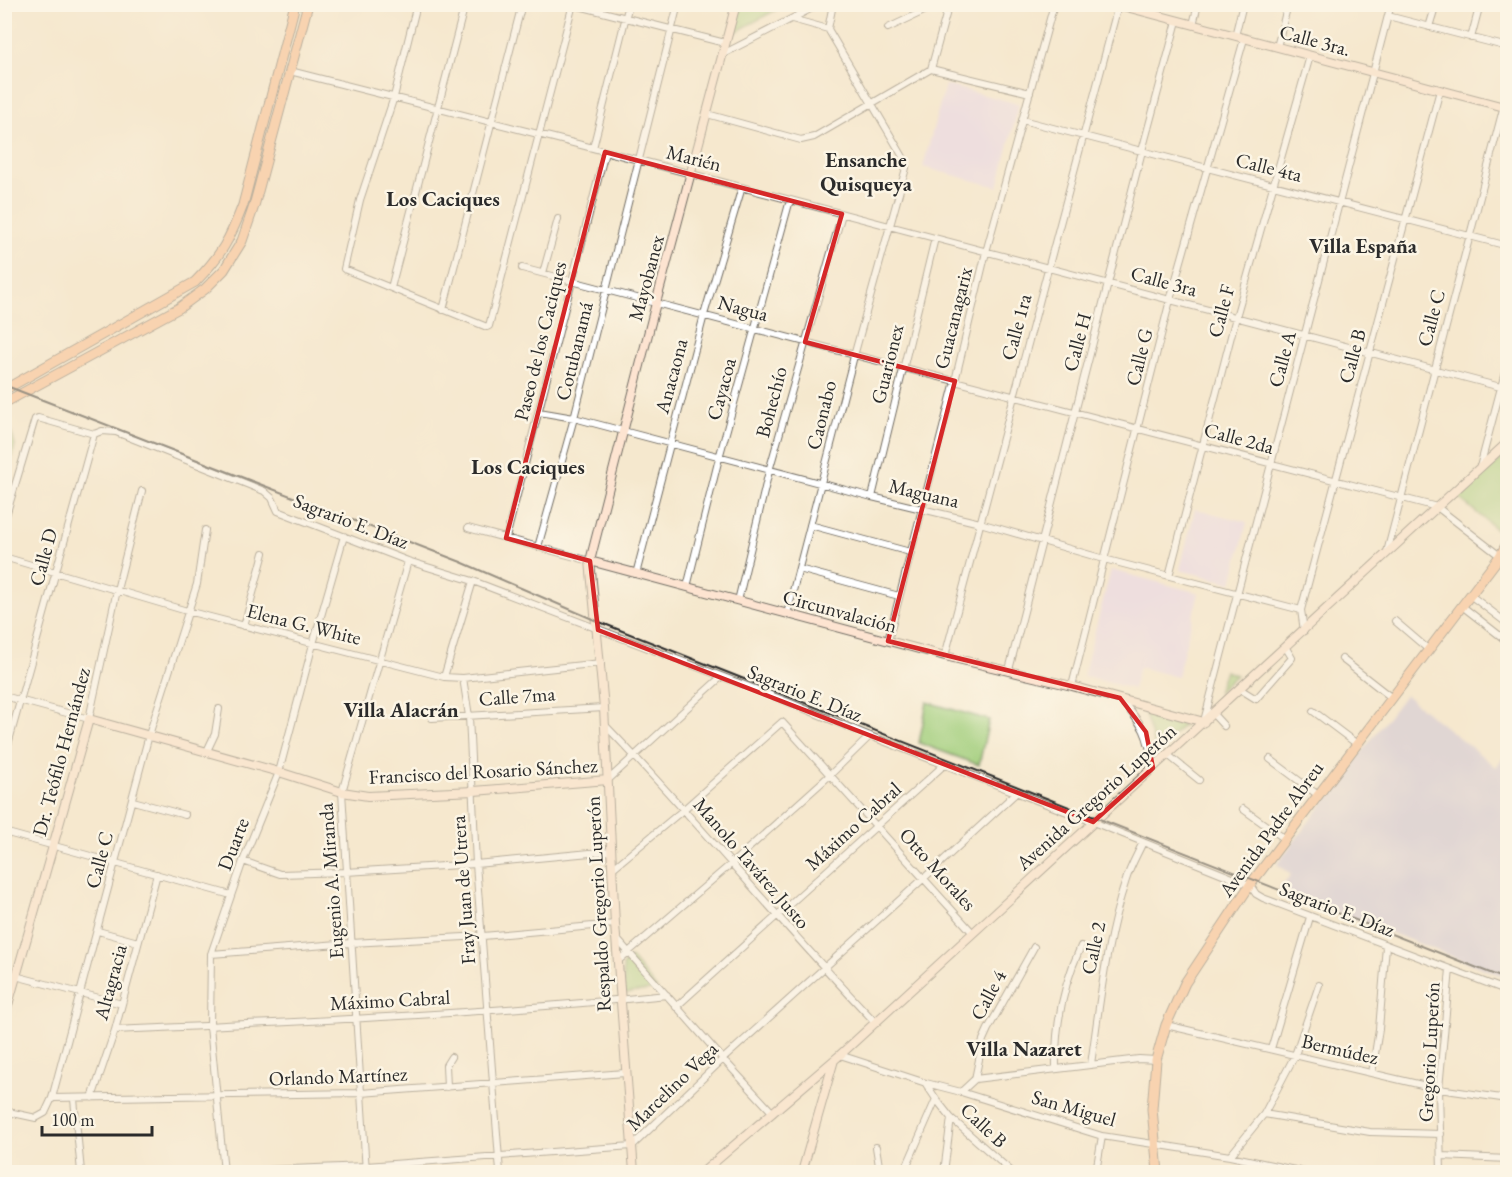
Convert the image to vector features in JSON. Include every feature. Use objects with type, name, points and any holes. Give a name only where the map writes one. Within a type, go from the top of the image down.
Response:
[{"type":"main road","points":[[4,390],[187,287],[215,262],[231,237],[243,205],[295,4]]},
{"type":"main road","points":[[4,403],[179,308],[205,289],[224,270],[242,241],[254,206],[308,4]]},
{"type":"main road","name":"Avenida Padre Abreu","points":[[1158,1173],[1152,1109],[1156,1060],[1166,1025],[1185,982],[1250,885],[1508,543]]},
{"type":"street","points":[[417,4],[394,97],[360,200],[344,267],[345,270],[485,326],[489,326],[572,5],[725,43]]},
{"type":"street","points":[[391,288],[465,4]]},
{"type":"street","points":[[443,310],[522,4]]},
{"type":"street","points":[[593,148],[629,4]]},
{"type":"street","name":"Cotubanamá","points":[[538,547],[574,418],[678,4]]},
{"type":"street","name":"Mayobanex","points":[[590,561],[736,4]]},
{"type":"street","points":[[723,54],[820,4]]},
{"type":"street","points":[[792,20],[828,29],[833,4]]},
{"type":"street","points":[[888,28],[939,4]]},
{"type":"street","points":[[931,69],[949,4]]},
{"type":"street","name":"Guacanagarix","points":[[888,641],[987,252],[1054,4]]},
{"type":"street","points":[[1151,14],[1153,4]]},
{"type":"street","points":[[1193,25],[1198,4]]},
{"type":"street","name":"Calle G","points":[[1072,686],[1170,300],[1208,168],[1240,37],[1243,4]]},
{"type":"street","points":[[1277,47],[1288,4]]},
{"type":"street","name":"Calle A","points":[[1204,722],[1391,4]]},
{"type":"street","points":[[1429,27],[1436,4]]},
{"type":"street","points":[[1471,38],[1480,4]]},
{"type":"street","name":"Calle 3ra.","points":[[1116,5],[1505,107]]},
{"type":"street","name":"Calle 1ra","points":[[945,656],[1084,136],[1116,5]]},
{"type":"street","points":[[1388,16],[1508,47]]},
{"type":"street","name":"Calle H","points":[[1009,670],[1177,21]]},
{"type":"street","name":"Caonabo","points":[[787,614],[854,356],[906,174],[906,162],[828,29]]},
{"type":"street","name":"Calle F","points":[[1169,576],[1236,317],[1310,56]]},
{"type":"street","points":[[707,114],[808,140],[931,69],[1030,93]]},
{"type":"street","name":"Marién","points":[[290,71],[987,252]]},
{"type":"street","name":"Calle B","points":[[1304,631],[1301,610],[1440,90]]},
{"type":"street","name":"Calle C","points":[[1386,555],[1508,90]]},
{"type":"street","name":"Calle 4ta","points":[[1022,120],[1508,246]]},
{"type":"street","name":"Paseo de los Caciques","points":[[506,538],[605,152]]},
{"type":"street","name":"Anacaona","points":[[636,574],[704,315],[742,187]]},
{"type":"street","name":"Cayacoa","points":[[687,587],[719,458],[790,200]]},
{"type":"street","name":"Bohechío","points":[[738,601],[769,471],[842,213]]},
{"type":"street","points":[[543,273],[558,219]]},
{"type":"street","name":"Guarionex","points":[[872,497],[935,238]]},
{"type":"street","name":"Calle 3ra","points":[[987,252],[1504,388]]},
{"type":"street","name":"Nagua","points":[[522,268],[955,381]]},
{"type":"street","points":[[1480,467],[1504,388],[1508,361]]},
{"type":"street","name":"Calle 2da","points":[[955,381],[1437,507],[1500,556]]},
{"type":"street","name":"Maguana","points":[[539,412],[574,418],[769,471],[980,523],[1104,559],[1301,610]]},
{"type":"street","name":"Sagrario E. Díaz","points":[[4,522],[35,419],[94,434],[102,431],[116,432],[269,494],[278,511],[408,561],[473,581],[786,701],[1250,885],[1256,894],[1263,898],[1310,917],[1508,991]]},
{"type":"street","name":"Calle D","points":[[4,759],[94,434]]},
{"type":"street","name":"Avenida Gregorio Luperón","points":[[703,1173],[837,1057],[1286,648],[1508,442]]},
{"type":"street","name":"Dr. Teófilo Hernández","points":[[4,1019],[89,719],[117,590],[142,491]]},
{"type":"street","points":[[810,525],[910,552]]},
{"type":"street","name":"Circunvalación","points":[[468,528],[888,641],[1120,698],[1204,722]]},
{"type":"street","name":"Calle C","points":[[4,1111],[30,1118],[42,1116],[52,1098],[149,735],[197,584],[205,530]]},
{"type":"street","name":"Duarte","points":[[224,1172],[210,1026],[211,954],[243,861],[279,772],[345,536]]},
{"type":"street","points":[[244,626],[264,553]]},
{"type":"street","name":"Elena G. White","points":[[4,557],[187,611],[444,677],[463,678],[601,663]]},
{"type":"street","name":"Eugenio A. Miranda","points":[[366,1169],[342,792],[408,561]]},
{"type":"street","name":"Respaldo Gregorio Luperón","points":[[590,561],[601,663],[615,924],[634,1173]]},
{"type":"street","points":[[799,569],[899,596]]},
{"type":"street","points":[[444,677],[473,581]]},
{"type":"street","points":[[1470,595],[1508,624]]},
{"type":"street","points":[[1462,606],[1508,642]]},
{"type":"street","points":[[1395,621],[1429,650]]},
{"type":"street","points":[[1240,689],[1256,699],[1292,658],[1286,648]]},
{"type":"street","points":[[1342,659],[1392,698]]},
{"type":"street","name":"Francisco del Rosario Sánchez","points":[[4,696],[207,751],[342,792],[368,796],[474,791],[608,780],[720,677]]},
{"type":"street","name":"Fray Juan de Utrera","points":[[463,678],[469,716],[476,864],[500,1173]]},
{"type":"street","points":[[1120,698],[1146,732],[1153,768]]},
{"type":"street","name":"Calle 7ma","points":[[432,718],[604,708]]},
{"type":"street","points":[[207,751],[215,734],[219,709]]},
{"type":"street","points":[[1313,711],[1357,744]]},
{"type":"street","points":[[1213,714],[1224,726]]},
{"type":"street","name":"Otto Morales","points":[[683,810],[782,722],[972,932]]},
{"type":"street","name":"Manolo Tavárez Justo","points":[[605,725],[824,969],[875,1022]]},
{"type":"street","points":[[618,961],[731,864],[870,736]]},
{"type":"street","points":[[1168,755],[1199,780]]},
{"type":"street","points":[[1270,759],[1318,795]]},
{"type":"street","name":"Máximo Cabral","points":[[676,1007],[944,765]]},
{"type":"street","name":"Marcelino Vega","points":[[216,1173],[366,1169],[632,1146],[723,1059],[1016,793]]},
{"type":"street","points":[[133,801],[185,815]]},
{"type":"street","points":[[1244,808],[1285,839]]},
{"type":"street","points":[[612,869],[683,810]]},
{"type":"street","points":[[4,832],[231,894]]},
{"type":"street","name":"Calle 2","points":[[1090,1064],[1114,927],[1126,880],[1143,842]]},
{"type":"street","points":[[243,861],[280,874],[476,864],[611,851]]},
{"type":"street","name":"Altagracia","points":[[92,1098],[115,1030],[157,874]]},
{"type":"street","points":[[1270,1049],[1310,917]]},
{"type":"street","points":[[211,954],[483,936],[615,924]]},
{"type":"street","points":[[98,931],[138,942]]},
{"type":"street","points":[[616,938],[773,1113]]},
{"type":"street","name":"Calle 4","points":[[975,1079],[983,1040],[1034,946]]},
{"type":"street","points":[[1056,1068],[1056,1044],[1065,984],[1081,946]]},
{"type":"street","points":[[1372,1073],[1380,1029],[1386,946]]},
{"type":"street","name":"Gregorio Luperón","points":[[1441,1173],[1439,1089],[1450,969]]},
{"type":"street","points":[[4,973],[122,1004]]},
{"type":"street","points":[[1230,1156],[1264,1114],[1295,1055],[1319,985]]},
{"type":"street","name":"Máximo Cabral","points":[[115,1030],[488,1011],[667,995]]},
{"type":"street","name":"Bermúdez","points":[[1166,1025],[1439,1089],[1508,1099]]},
{"type":"street","points":[[447,1087],[446,1065],[451,1057]]},
{"type":"street","points":[[802,1173],[837,1057]]},
{"type":"street","name":"San Miguel","points":[[837,1057],[961,1092],[1102,1136],[1230,1156],[1304,1173]]},
{"type":"street","points":[[961,1092],[975,1079],[1147,1058],[1156,1060]]},
{"type":"street","name":"Orlando Martínez","points":[[52,1098],[361,1093],[625,1073]]},
{"type":"street","name":"Calle B","points":[[926,1083],[951,1118],[1012,1173]]},
{"type":"street","points":[[74,1099],[81,1173]]},
{"type":"street","points":[[904,1173],[936,1099]]},
{"type":"street","points":[[1264,1114],[1370,1132],[1441,1134]]},
{"type":"street","points":[[944,1173],[951,1118]]},
{"type":"street","points":[[1096,1173],[1102,1136]]},
{"type":"street","points":[[876,1147],[880,1173]]},
{"type":"street","points":[[1442,1156],[1508,1159]]},
{"type":"highlighted area","points":[[605,152],[842,214],[805,342],[955,381],[888,641],[1120,698],[1146,732],[1153,768],[1093,822],[598,630],[590,561],[506,538]]},
{"type":"shaded area","points":[[945,85],[1019,104],[998,187],[923,167]]},
{"type":"shaded area","points":[[1195,509],[1247,522],[1232,583],[1180,570]]},
{"type":"shaded area","points":[[1111,570],[1199,593],[1177,677],[1139,667],[1133,689],[1083,676]]},
{"type":"shaded area","points":[[1405,695],[1496,767],[1507,752],[1507,978],[1278,889],[1291,875],[1277,864]]},
{"type":"green space","points":[[741,4],[785,5],[734,33]]},
{"type":"green space","points":[[4,411],[15,445],[5,488]]},
{"type":"green space","points":[[1507,454],[1507,515],[1497,530],[1458,497]]},
{"type":"green space","points":[[1225,671],[1236,675],[1217,693]]},
{"type":"green space","points":[[927,702],[989,720],[979,765],[919,743]]},
{"type":"green space","points":[[1144,712],[1184,725],[1156,750]]},
{"type":"green space","points":[[631,958],[657,989],[624,994],[623,964]]},
{"type":"railway","points":[[4,385],[461,562],[597,621],[1508,980]]},
{"type":"district","name":"Ensanche Quisqueya","points":[[866,171]]},
{"type":"district","name":"Los Caciques","points":[[443,198]]},
{"type":"district","name":"Villa España","points":[[1363,245]]},
{"type":"district","name":"Los Caciques","points":[[528,466]]},
{"type":"district","name":"Villa Alacrán","points":[[401,709]]},
{"type":"district","name":"Villa Nazaret","points":[[1024,1048]]}]
